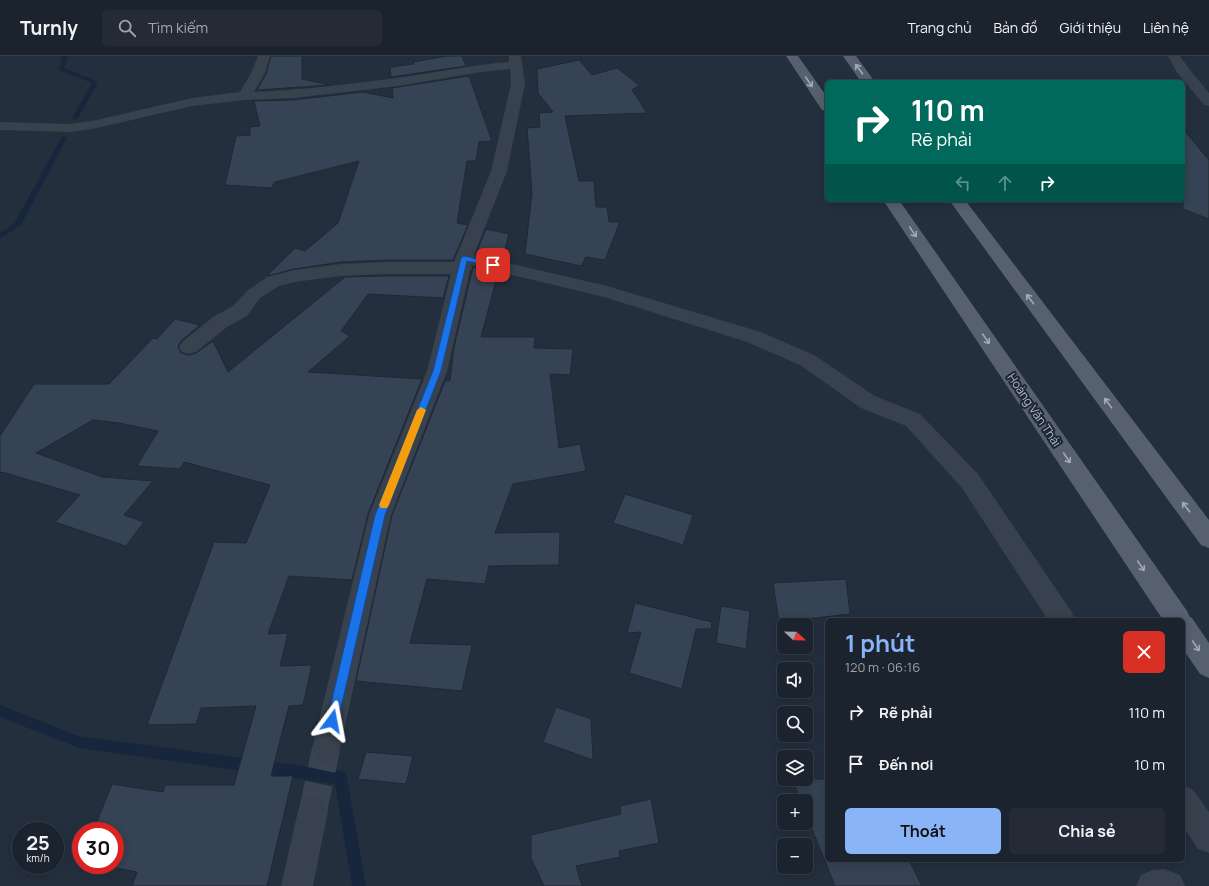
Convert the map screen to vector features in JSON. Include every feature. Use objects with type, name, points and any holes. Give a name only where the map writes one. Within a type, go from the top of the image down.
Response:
[{"type":"main road","points":[[792,56],[825,104]]},
{"type":"main road","points":[[849,56],[867,80]]},
{"type":"main road","name":"Hoàng Văn Thái","points":[[891,202],[1177,618]]},
{"type":"main road","points":[[957,202],[1209,538]]},
{"type":"main road","points":[[1185,630],[1209,665]]},
{"type":"street","points":[[245,96],[258,73],[264,56]]},
{"type":"street","points":[[1174,56],[1181,68],[1209,102]]},
{"type":"street","points":[[0,126],[71,128],[96,124],[192,102],[245,96],[292,94],[398,82],[516,61],[518,84],[499,170],[464,263],[437,371],[380,515],[326,749]]},
{"type":"street","points":[[189,347],[220,322],[240,311],[254,294],[273,281],[294,276],[341,270],[464,263],[607,292],[754,337],[808,360],[868,402],[913,420],[970,481],[1061,618]]},
{"type":"street","points":[[1185,803],[1209,838]]},
{"type":"street","points":[[297,886],[313,812]]},
{"type":"street","points":[[1152,886],[1168,886]]},
{"type":"building","points":[[271,56],[302,56],[302,79],[330,85],[257,90],[266,74]]},
{"type":"building","points":[[447,56],[462,56],[466,66],[391,77],[390,67],[414,64],[413,62]]},
{"type":"building","points":[[579,60],[592,75],[617,68],[639,85],[632,90],[647,113],[565,116],[579,181],[594,181],[596,207],[607,207],[609,222],[620,222],[605,260],[586,257],[581,266],[525,254],[532,193],[527,128],[540,127],[539,113],[553,112],[538,93],[537,69]]},
{"type":"building","points":[[469,76],[492,141],[479,142],[476,161],[467,161],[457,223],[468,225],[453,260],[385,260],[341,262],[294,269],[267,276],[295,248],[305,251],[338,223],[359,161],[275,182],[271,188],[225,185],[236,136],[250,135],[250,127],[260,126],[254,101],[293,100],[363,92],[393,98],[392,88]]},
{"type":"building","points":[[1185,131],[1209,160],[1209,219],[1183,209],[1183,202],[1185,202]]},
{"type":"building","points":[[486,229],[509,234],[502,260],[476,254]]},
{"type":"building","points":[[473,267],[498,273],[481,337],[535,337],[534,348],[573,349],[570,375],[550,374],[559,448],[580,444],[586,471],[513,484],[495,533],[560,532],[559,565],[489,566],[485,584],[427,579],[410,643],[472,645],[462,691],[356,681],[392,515],[445,381],[450,381],[454,347]]},
{"type":"building","points":[[449,276],[443,298],[368,294],[341,331],[350,336],[308,372],[422,379],[368,514],[352,580],[289,576],[268,634],[288,633],[280,666],[312,665],[303,705],[289,706],[271,776],[293,776],[267,886],[132,886],[137,872],[124,869],[124,822],[97,822],[112,784],[163,792],[165,785],[234,785],[256,706],[201,708],[196,724],[147,725],[214,542],[246,543],[270,485],[184,462],[180,469],[137,466],[158,431],[119,423],[93,420],[36,453],[102,477],[153,481],[124,515],[144,522],[126,546],[55,522],[80,495],[2,472],[0,473],[0,436],[34,384],[109,384],[153,338],[157,339],[175,319],[200,325],[181,341],[178,346],[181,353],[189,355],[196,353],[213,341],[228,372],[345,277]]},
{"type":"building","points":[[625,494],[693,515],[683,545],[613,523]]},
{"type":"building","points":[[846,579],[850,614],[813,618],[778,618],[773,583]]},
{"type":"building","points":[[635,603],[712,622],[711,629],[696,629],[682,689],[629,673],[641,632],[627,633]]},
{"type":"building","points":[[721,606],[750,611],[746,649],[716,643]]},
{"type":"building","points":[[556,707],[591,719],[593,760],[543,742]]},
{"type":"building","points":[[366,752],[413,756],[406,784],[358,779]]},
{"type":"building","points":[[813,779],[825,779],[825,861],[812,830],[813,794],[798,794],[795,786],[813,786]]},
{"type":"building","points":[[651,799],[659,843],[619,851],[620,857],[576,866],[582,886],[544,886],[531,858],[531,835],[621,814],[620,806]]},
{"type":"building","points":[[825,862],[910,862],[922,886],[835,886]]},
{"type":"waterway","points":[[65,56],[61,69],[95,82],[75,118]]},
{"type":"waterway","points":[[0,237],[17,225],[64,138]]},
{"type":"waterway","points":[[0,711],[79,742],[341,778],[359,886]]},
{"type":"tunnel","points":[[313,811],[326,749]]},
{"type":"slow traffic","points":[[384,505],[421,410]]},
{"type":"route","points":[[332,721],[380,515],[437,371],[463,268],[464,258],[493,265]]}]
